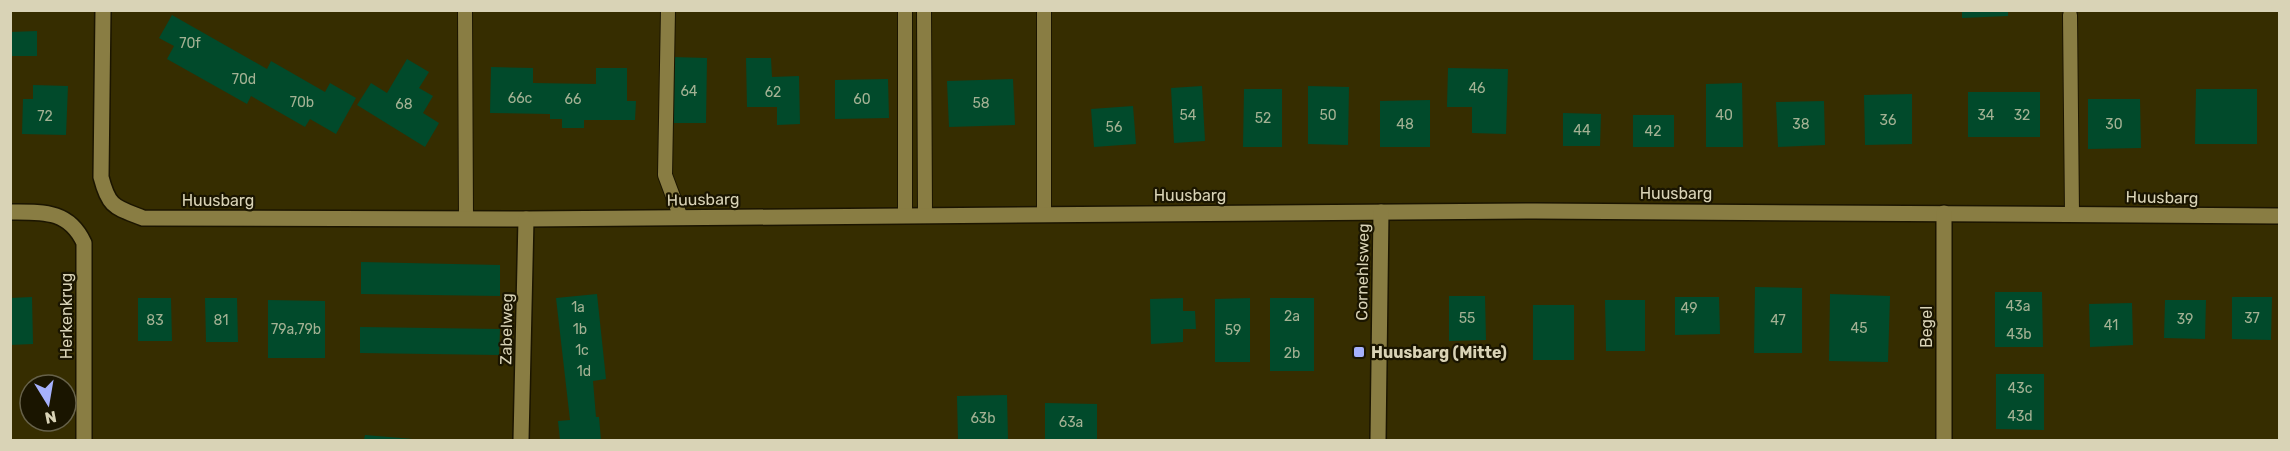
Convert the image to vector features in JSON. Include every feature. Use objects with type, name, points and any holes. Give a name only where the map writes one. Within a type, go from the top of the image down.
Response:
[{"type":"street","name":"Huusbarg","points":[[103,10],[101,177],[106,197],[116,207],[143,218],[526,219],[1548,211],[2280,216]]},
{"type":"street","name":"Herkenkrug","points":[[10,212],[59,216],[78,229],[84,243],[84,441]]},
{"type":"street","name":"Cornehlsweg","points":[[1378,441],[1381,212]]},
{"type":"street","name":"Begel","points":[[1944,213],[1944,441]]},
{"type":"street","name":"Zabelweg","points":[[521,441],[526,219]]},
{"type":"lane","points":[[465,10],[466,219]]},
{"type":"lane","points":[[668,10],[665,175],[681,218]]},
{"type":"lane","points":[[905,10],[905,215]]},
{"type":"lane","points":[[924,10],[925,215]]},
{"type":"lane","points":[[1044,10],[1044,214]]},
{"type":"lane","points":[[2070,15],[2072,214]]},
{"type":"building","points":[[1962,10],[2008,10],[2008,16],[1962,18]]},
{"type":"building","points":[[172,15],[267,69],[271,61],[325,92],[330,83],[356,98],[336,134],[310,119],[305,127],[251,96],[247,104],[167,59],[174,46],[159,38]]},
{"type":"building","points":[[37,31],[37,56],[11,56],[10,32]]},
{"type":"building","points":[[672,57],[707,58],[706,123],[671,123]]},
{"type":"building","points":[[746,58],[771,58],[772,77],[799,76],[800,124],[777,125],[777,107],[747,107]]},
{"type":"building","points":[[407,59],[429,72],[419,88],[433,96],[423,113],[439,123],[425,147],[357,105],[371,83],[387,93]]},
{"type":"building","points":[[491,67],[533,68],[533,83],[596,84],[596,68],[627,68],[627,101],[636,101],[635,120],[584,120],[584,128],[562,128],[562,119],[550,119],[550,114],[490,113]]},
{"type":"building","points":[[1448,68],[1508,69],[1506,134],[1472,133],[1472,107],[1447,107]]},
{"type":"building","points":[[888,79],[889,118],[835,119],[835,80]]},
{"type":"building","points":[[1013,79],[1015,125],[949,127],[947,81]]},
{"type":"building","points":[[1742,83],[1743,147],[1706,147],[1706,84]]},
{"type":"building","points":[[33,85],[68,86],[66,135],[22,134],[23,99],[33,99]]},
{"type":"building","points":[[1202,86],[1205,141],[1174,143],[1171,88]]},
{"type":"building","points":[[1308,86],[1349,87],[1348,145],[1308,144]]},
{"type":"building","points":[[1244,89],[1282,89],[1282,147],[1243,147]]},
{"type":"building","points":[[2196,89],[2257,89],[2257,144],[2195,144]]},
{"type":"building","points":[[1968,92],[2040,92],[2040,137],[1968,137]]},
{"type":"building","points":[[1912,94],[1912,144],[1865,145],[1864,95]]},
{"type":"building","points":[[2088,99],[2140,99],[2141,148],[2088,149]]},
{"type":"building","points":[[1430,100],[1430,147],[1380,147],[1380,101]]},
{"type":"building","points":[[1824,101],[1825,145],[1778,147],[1776,102]]},
{"type":"building","points":[[1133,106],[1136,144],[1094,147],[1091,109]]},
{"type":"building","points":[[1563,113],[1601,114],[1600,146],[1563,146]]},
{"type":"building","points":[[1633,115],[1674,115],[1674,147],[1633,147]]},
{"type":"building","points":[[361,262],[500,265],[500,296],[361,294]]},
{"type":"building","points":[[1755,287],[1802,288],[1802,353],[1754,353]]},
{"type":"building","points":[[1995,292],[2042,292],[2043,347],[1995,347]]},
{"type":"building","points":[[597,294],[606,379],[593,381],[596,417],[599,417],[601,440],[560,440],[558,421],[570,420],[556,298]]},
{"type":"building","points":[[1830,294],[1890,296],[1888,362],[1829,361]]},
{"type":"building","points":[[1449,296],[1485,296],[1486,340],[1449,341]]},
{"type":"building","points":[[32,297],[33,344],[10,345],[10,298]]},
{"type":"building","points":[[1675,297],[1719,297],[1720,334],[1675,335]]},
{"type":"building","points":[[2232,297],[2272,297],[2271,340],[2232,339]]},
{"type":"building","points":[[138,298],[171,298],[172,341],[138,341]]},
{"type":"building","points":[[205,298],[237,298],[238,342],[206,342]]},
{"type":"building","points":[[1183,298],[1183,311],[1195,311],[1196,329],[1183,329],[1183,342],[1151,344],[1150,299]]},
{"type":"building","points":[[1250,298],[1250,362],[1215,362],[1215,299]]},
{"type":"building","points":[[1270,298],[1314,298],[1314,371],[1270,371]]},
{"type":"building","points":[[268,300],[325,301],[325,358],[268,358]]},
{"type":"building","points":[[1605,300],[1645,300],[1645,351],[1606,351]]},
{"type":"building","points":[[2165,300],[2206,300],[2205,339],[2164,338]]},
{"type":"building","points":[[2132,303],[2133,345],[2090,347],[2089,304]]},
{"type":"building","points":[[1533,305],[1574,305],[1574,360],[1533,360]]},
{"type":"building","points":[[360,327],[500,329],[499,355],[360,353]]},
{"type":"building","points":[[1996,374],[2044,374],[2044,430],[1996,429]]},
{"type":"building","points":[[1007,395],[1008,440],[958,440],[957,396]]},
{"type":"building","points":[[1045,403],[1097,404],[1097,440],[1045,440]]},
{"type":"building","points":[[365,435],[413,439],[413,440],[364,440]]},
{"type":"place","name":"Huusbarg (Mitte)","points":[[1359,352]]}]
